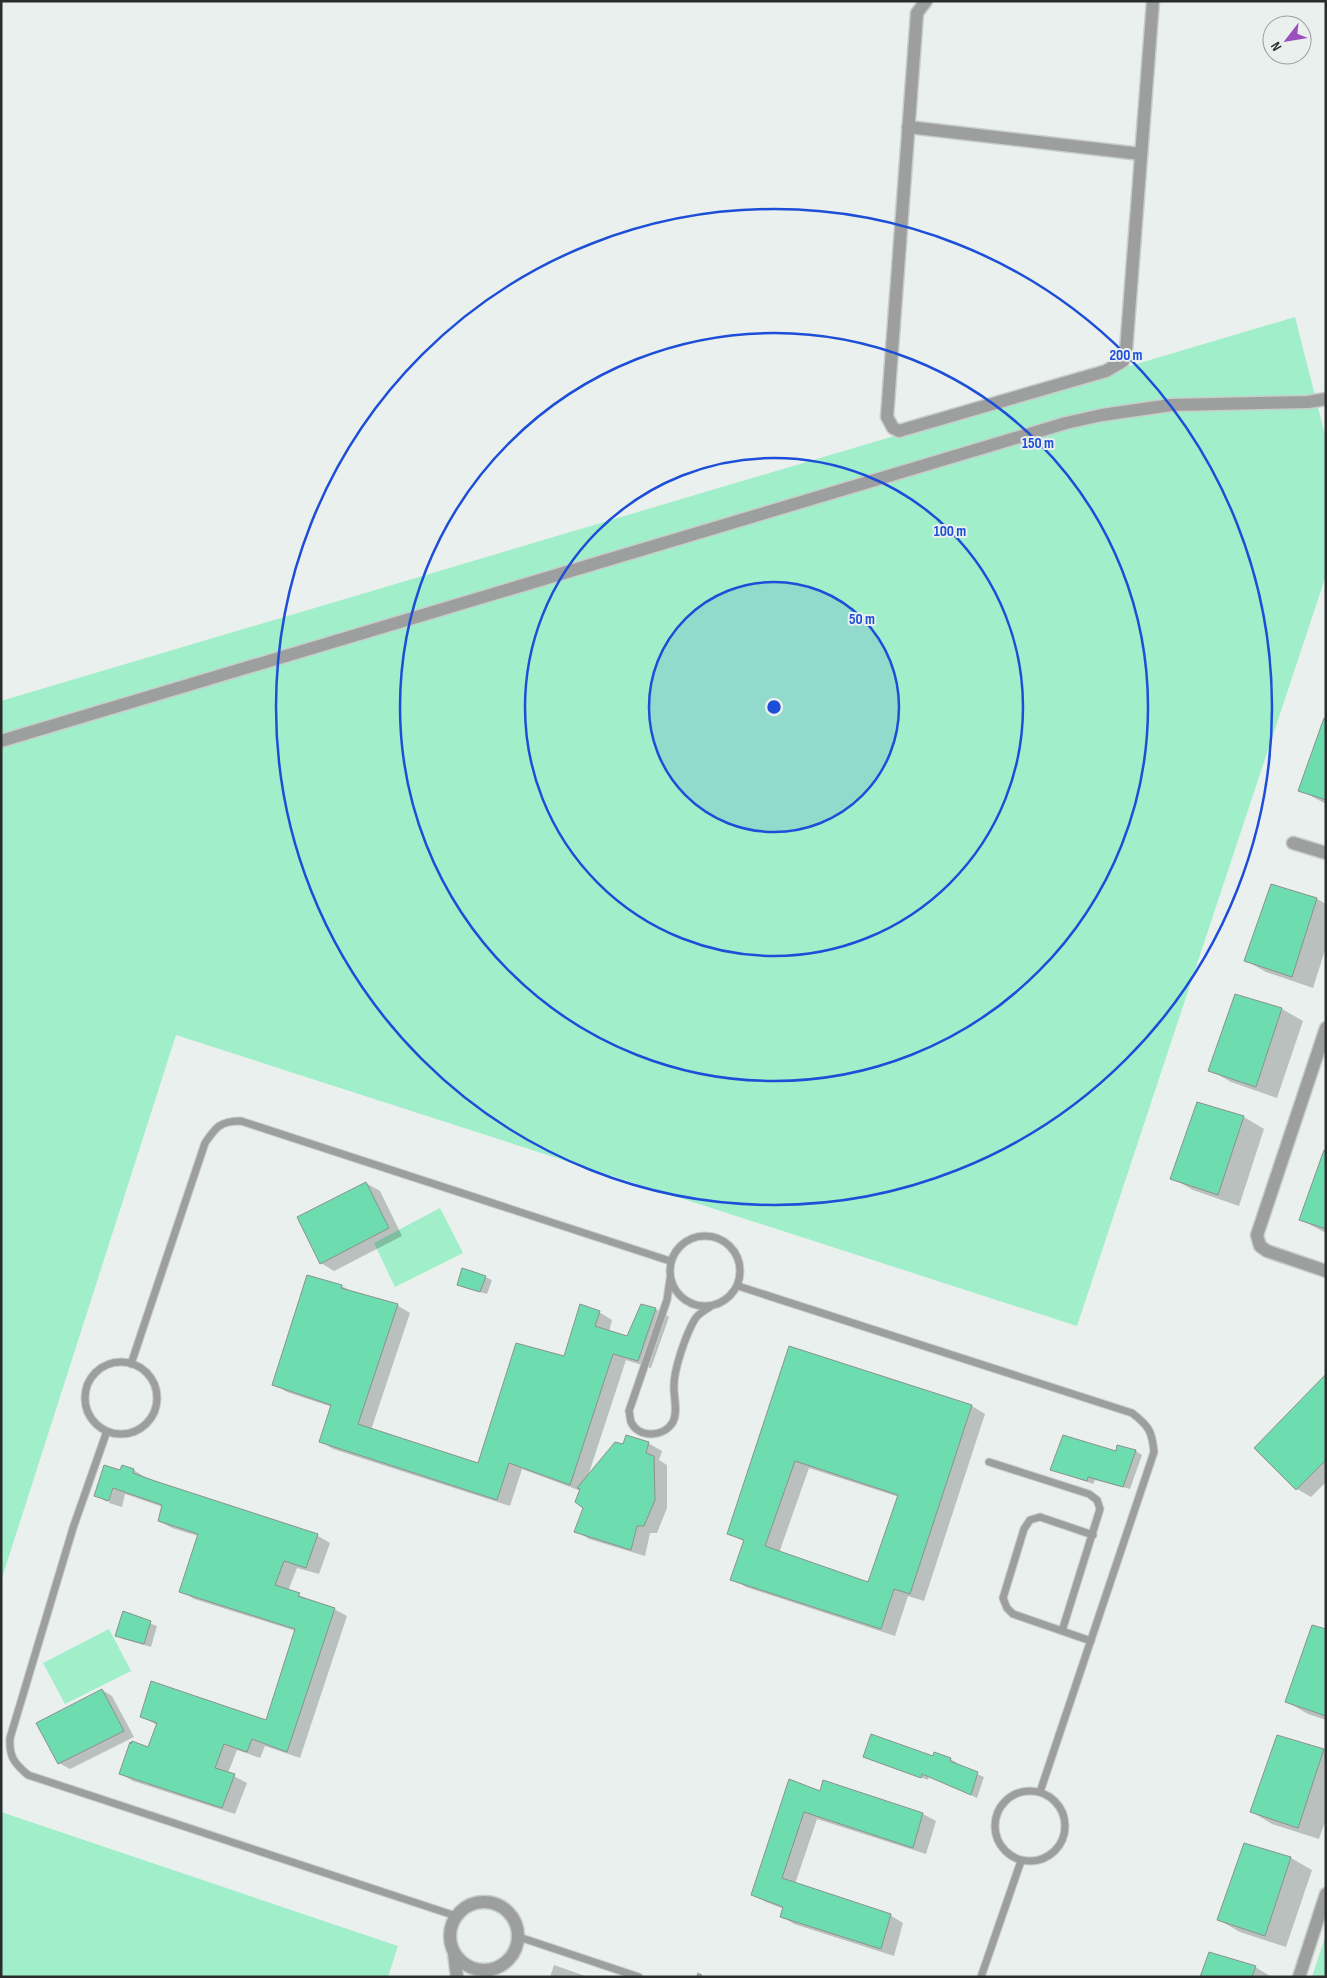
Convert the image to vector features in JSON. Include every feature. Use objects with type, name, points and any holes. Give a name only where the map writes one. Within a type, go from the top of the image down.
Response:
[{"type":"street","points":[[926,1],[917,13],[887,417],[893,428],[899,431],[1106,371],[1123,361],[1126,352],[1153,1]]},
{"type":"street","points":[[908,127],[1141,154]]},
{"type":"street","points":[[1,741],[1066,424],[1102,415],[1171,405],[1298,402],[1326,399]]},
{"type":"street","points":[[1292,843],[1326,853]]},
{"type":"street","points":[[1326,1028],[1257,1235],[1260,1246],[1267,1251],[1326,1271]]},
{"type":"street","points":[[1299,1977],[1326,1894]]},
{"type":"street","points":[[457,1977],[450,1939],[451,1927],[456,1916],[464,1908],[474,1902],[485,1901],[496,1903],[513,1917],[519,1937],[517,1948],[511,1957],[488,1976]]},
{"type":"street","points":[[453,1951],[460,1960],[470,1967],[482,1970],[494,1969],[504,1964]]},
{"type":"lane","points":[[131,1364],[206,1143],[216,1128],[227,1121],[241,1121],[670,1261]]},
{"type":"lane","points":[[698,1236],[717,1237],[733,1249],[741,1267],[738,1286],[727,1300],[710,1307],[696,1317],[675,1371],[676,1407],[673,1422],[664,1431],[652,1435],[639,1431],[631,1423],[629,1411],[668,1300],[670,1261],[681,1244],[698,1236]]},
{"type":"lane","points":[[670,1279],[678,1295],[692,1305],[710,1307]]},
{"type":"lane","points":[[738,1286],[1132,1413],[1145,1423],[1152,1436],[1154,1452],[1040,1792]]},
{"type":"lane","points":[[119,1362],[131,1364],[142,1369],[150,1377],[155,1387],[156,1399],[154,1410],[149,1420],[140,1428],[130,1433],[118,1434],[107,1431],[89,1415],[85,1404],[85,1392],[89,1380],[97,1371],[108,1364],[119,1362]]},
{"type":"lane","points":[[107,1431],[73,1528],[10,1738],[9,1753],[18,1766],[28,1776],[456,1916]]},
{"type":"lane","points":[[989,1462],[1089,1494],[1097,1500],[1100,1509],[1062,1630]]},
{"type":"lane","points":[[1091,1640],[1013,1614],[1006,1608],[1003,1598],[1024,1529],[1030,1520],[1040,1517],[1092,1535]]},
{"type":"lane","points":[[1022,1791],[1040,1792],[1056,1802],[1065,1818],[1064,1836],[1055,1852],[1047,1857],[1039,1861],[1021,1861],[1004,1852],[995,1835],[995,1816],[1005,1800],[1022,1791]]},
{"type":"lane","points":[[980,1977],[1021,1861]]},
{"type":"lane","points":[[519,1937],[639,1977]]},
{"type":"path","points":[[697,1974],[704,1977]]},
{"type":"green space","points":[[1295,317],[1326,439],[1326,575],[1077,1326],[176,1035],[1,1581],[1,701]]},
{"type":"green space","points":[[440,1208],[463,1253],[395,1287],[374,1243]]},
{"type":"green space","points":[[109,1629],[131,1671],[65,1704],[43,1663]]},
{"type":"green space","points":[[1,1812],[398,1946],[388,1977],[1,1977]]},
{"type":"green space","points":[[1326,1934],[1326,1977],[1312,1977]]},
{"type":"building","points":[[1324,718],[1326,719],[1326,800],[1298,791]]},
{"type":"building","points":[[1271,884],[1317,898],[1292,977],[1244,961]]},
{"type":"building","points":[[1235,994],[1282,1008],[1256,1087],[1208,1071]]},
{"type":"building","points":[[1197,1102],[1244,1116],[1218,1195],[1170,1179]]},
{"type":"building","points":[[1324,1150],[1326,1151],[1326,1229],[1299,1220]]},
{"type":"building","points":[[366,1182],[389,1228],[320,1264],[297,1217]]},
{"type":"building","points":[[462,1268],[486,1276],[480,1292],[457,1285]]},
{"type":"building","points":[[307,1275],[342,1285],[341,1288],[398,1304],[358,1424],[478,1463],[516,1343],[564,1356],[580,1304],[600,1311],[595,1326],[627,1336],[641,1304],[656,1308],[638,1361],[613,1354],[570,1485],[509,1463],[497,1500],[319,1442],[331,1405],[272,1385]]},
{"type":"building","points":[[789,1346],[972,1405],[910,1594],[894,1589],[881,1629],[730,1580],[744,1540],[727,1534]],"holes":[[[795,1461],[898,1495],[868,1582],[765,1546]]]},
{"type":"building","points":[[1326,1374],[1326,1460],[1296,1490],[1254,1448]]},
{"type":"building","points":[[626,1435],[649,1442],[646,1453],[654,1456],[655,1500],[644,1526],[637,1526],[631,1550],[574,1532],[583,1508],[575,1502],[580,1489],[577,1488],[615,1442],[623,1444]]},
{"type":"building","points":[[1063,1435],[1116,1451],[1117,1445],[1136,1450],[1123,1487],[1088,1477],[1087,1481],[1050,1470]]},
{"type":"building","points":[[104,1465],[120,1470],[122,1465],[134,1469],[133,1473],[155,1481],[318,1534],[306,1568],[284,1561],[275,1585],[300,1593],[298,1596],[335,1608],[287,1752],[252,1739],[247,1752],[224,1744],[215,1768],[235,1774],[222,1808],[119,1774],[130,1742],[131,1744],[132,1741],[148,1747],[157,1723],[140,1717],[151,1681],[266,1720],[295,1629],[179,1592],[198,1534],[158,1521],[162,1505],[113,1488],[109,1501],[94,1496]]},
{"type":"building","points":[[123,1611],[151,1621],[144,1644],[115,1636]]},
{"type":"building","points":[[1312,1625],[1326,1629],[1326,1716],[1285,1702]]},
{"type":"building","points":[[102,1689],[124,1731],[58,1764],[36,1723]]},
{"type":"building","points":[[871,1734],[933,1756],[934,1752],[951,1758],[950,1761],[978,1772],[971,1795],[922,1774],[921,1778],[863,1757]]},
{"type":"building","points":[[1277,1735],[1324,1749],[1298,1828],[1250,1812]]},
{"type":"building","points":[[789,1779],[820,1791],[823,1780],[923,1813],[913,1848],[804,1812],[782,1878],[891,1914],[881,1949],[780,1917],[783,1907],[751,1895]]},
{"type":"building","points":[[1244,1843],[1291,1857],[1265,1936],[1217,1920]]},
{"type":"building","points":[[1209,1952],[1256,1966],[1252,1977],[1200,1977]]}]
